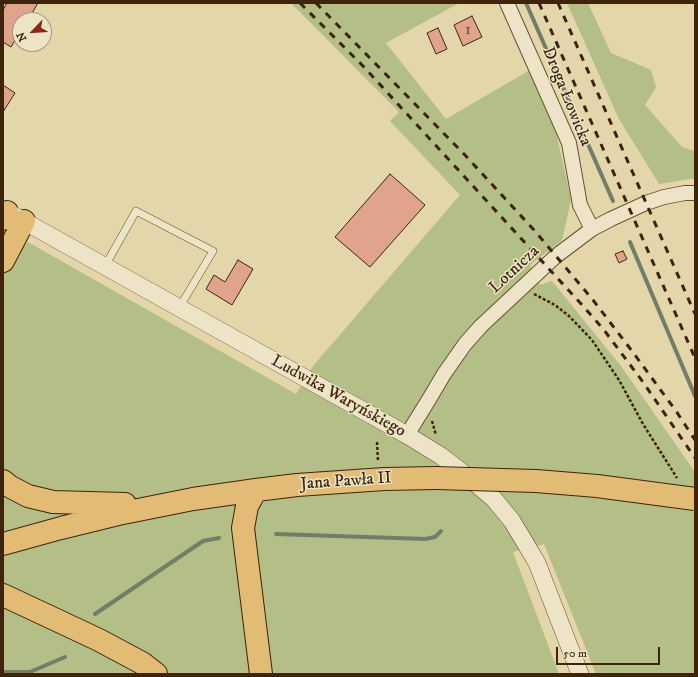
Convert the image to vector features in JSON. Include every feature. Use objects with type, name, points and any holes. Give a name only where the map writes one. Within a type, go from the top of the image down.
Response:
[{"type":"main road","points":[[3,261],[9,216]]},
{"type":"main road","name":"Jana Pawła II","points":[[3,544],[118,514],[193,499],[298,485],[370,480],[436,478],[536,481],[597,486],[695,499]]},
{"type":"main road","points":[[3,480],[10,486],[28,496],[53,502],[158,506]]},
{"type":"main road","points":[[256,490],[247,506],[243,528],[261,674]]},
{"type":"main road","points":[[3,596],[100,640],[142,663],[156,674]]},
{"type":"street","name":"Droga Łowicka","points":[[507,3],[569,143],[580,205],[592,229]]},
{"type":"street","name":"Lotnicza","points":[[407,435],[444,374],[465,344],[481,326],[556,256],[592,229],[612,218],[656,199],[685,193],[695,193]]},
{"type":"street","name":"Ludwika Waryńskiego","points":[[9,216],[105,267],[407,435],[441,456],[463,473],[494,499],[512,521],[537,564],[580,674]]},
{"type":"lane","points":[[105,267],[136,211],[213,251],[179,308]]},
{"type":"path","points":[[526,285],[533,293],[569,316],[592,340],[619,380],[643,424],[680,483]]},
{"type":"path","points":[[432,420],[438,439]]},
{"type":"path","points":[[377,442],[378,462]]},
{"type":"green space","points":[[291,3],[459,3],[386,43],[446,119],[530,70],[555,127],[571,200],[562,240],[530,265],[540,285],[552,281],[621,366],[695,472],[695,674],[596,674],[544,544],[513,552],[559,674],[3,674],[3,228],[296,394],[313,366],[460,195],[390,121],[399,112]]},
{"type":"green space","points":[[567,3],[588,3],[611,53],[651,70],[656,87],[645,105],[682,147],[695,151],[695,179],[659,184],[619,119]]},
{"type":"building","points":[[7,3],[38,3],[33,12],[12,12],[11,47],[3,42],[3,10]]},
{"type":"building","points":[[472,16],[482,37],[463,46],[454,25]]},
{"type":"building","points":[[438,28],[447,49],[436,54],[427,33]]},
{"type":"building","points":[[3,85],[15,93],[3,112]]},
{"type":"building","points":[[390,174],[425,205],[370,267],[335,237]]},
{"type":"building","points":[[623,251],[627,259],[619,263],[615,254]]},
{"type":"building","points":[[238,260],[253,269],[232,305],[206,289],[214,275],[225,282]]},
{"type":"waterway","points":[[526,3],[613,201]]},
{"type":"waterway","points":[[630,242],[695,396]]},
{"type":"waterway","points":[[276,534],[425,539],[435,537],[441,531]]},
{"type":"waterway","points":[[95,614],[203,541],[219,538]]},
{"type":"waterway","points":[[3,672],[30,672],[65,657]]},
{"type":"railway","points":[[300,3],[363,66],[604,330],[643,382],[695,458]]},
{"type":"railway","points":[[316,3],[464,154],[534,230],[593,300],[676,411],[695,440]]},
{"type":"railway","points":[[539,3],[695,358]]},
{"type":"railway","points":[[558,3],[695,314]]}]
